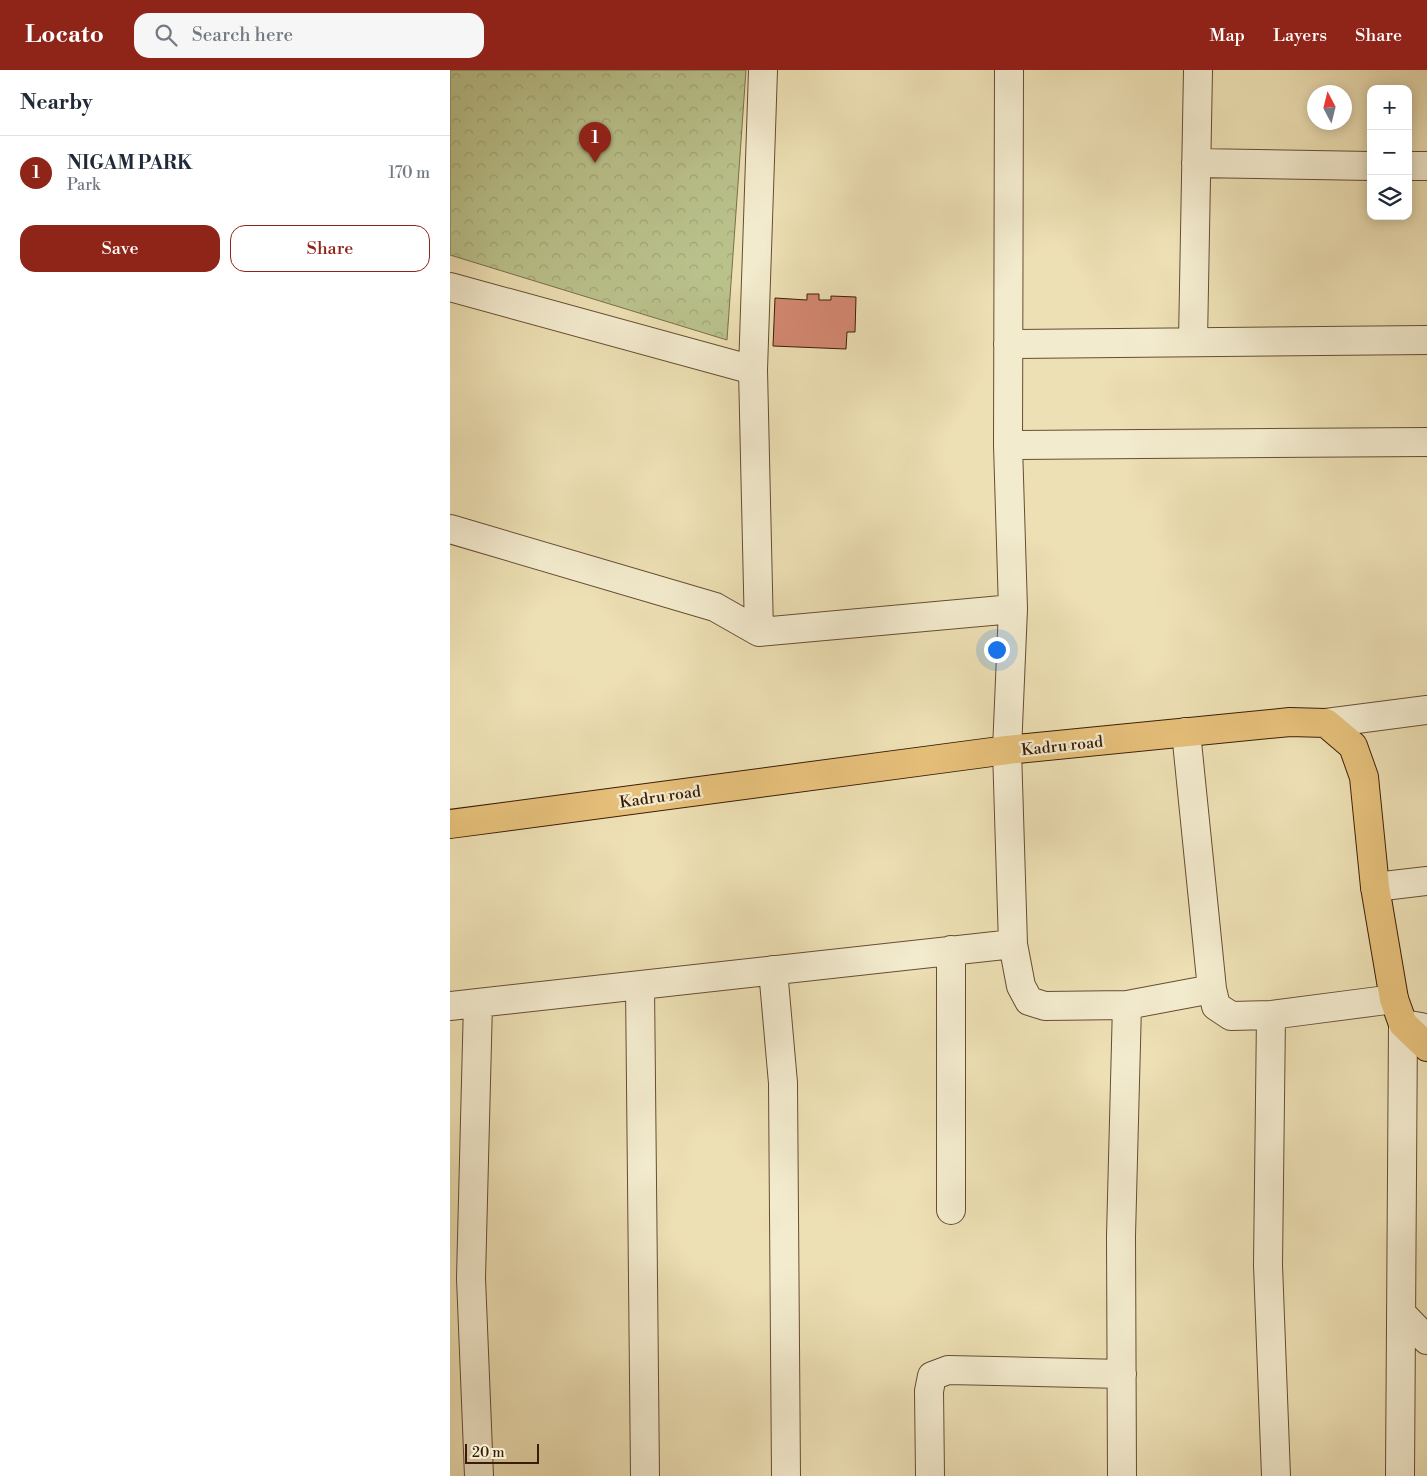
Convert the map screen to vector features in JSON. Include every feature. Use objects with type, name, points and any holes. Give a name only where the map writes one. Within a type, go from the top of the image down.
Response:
[{"type":"main road","name":"Kadru road","points":[[450,824],[1007,750],[1290,722],[1326,723]]},
{"type":"main road","points":[[1326,723],[1354,746],[1364,777],[1375,887],[1408,1017],[1427,1047]]},
{"type":"street","points":[[759,632],[753,370],[763,70]]},
{"type":"street","points":[[1009,70],[1008,445],[1013,609],[1007,750],[1014,944],[1021,986],[1029,1001],[1045,1006],[1127,1005],[1212,989]]},
{"type":"street","points":[[1193,341],[1198,70]]},
{"type":"street","points":[[1196,163],[1367,166]]},
{"type":"street","points":[[1412,166],[1427,166]]},
{"type":"street","points":[[450,287],[753,370]]},
{"type":"street","points":[[1008,344],[1427,340]]},
{"type":"street","points":[[1008,445],[1427,442]]},
{"type":"street","points":[[450,530],[714,607],[759,632],[1013,609]]},
{"type":"street","points":[[1326,723],[1427,710]]},
{"type":"street","points":[[1186,732],[1212,989],[1216,1006],[1231,1016],[1408,1017],[1400,1476]]},
{"type":"street","points":[[1375,887],[1427,881]]},
{"type":"street","points":[[450,1006],[1014,944]]},
{"type":"street","points":[[951,950],[951,1210]]},
{"type":"street","points":[[773,970],[784,1093],[786,1476]]},
{"type":"street","points":[[640,985],[645,1476]]},
{"type":"street","points":[[478,1003],[471,1278],[478,1476]]},
{"type":"street","points":[[1122,1476],[1121,1236],[1127,1005]]},
{"type":"street","points":[[1271,1015],[1268,1265],[1276,1476]]},
{"type":"street","points":[[1402,1314],[1427,1340]]},
{"type":"street","points":[[930,1476],[929,1391],[932,1376],[948,1370],[1122,1374]]},
{"type":"green space","points":[[450,70],[746,70],[727,340],[450,255]]},
{"type":"building","points":[[807,294],[819,294],[819,300],[831,300],[831,296],[856,297],[855,332],[847,332],[846,349],[773,346],[775,298],[807,300]]},
{"type":"place","name":"NIGAM PARK","points":[[595,163]]}]
